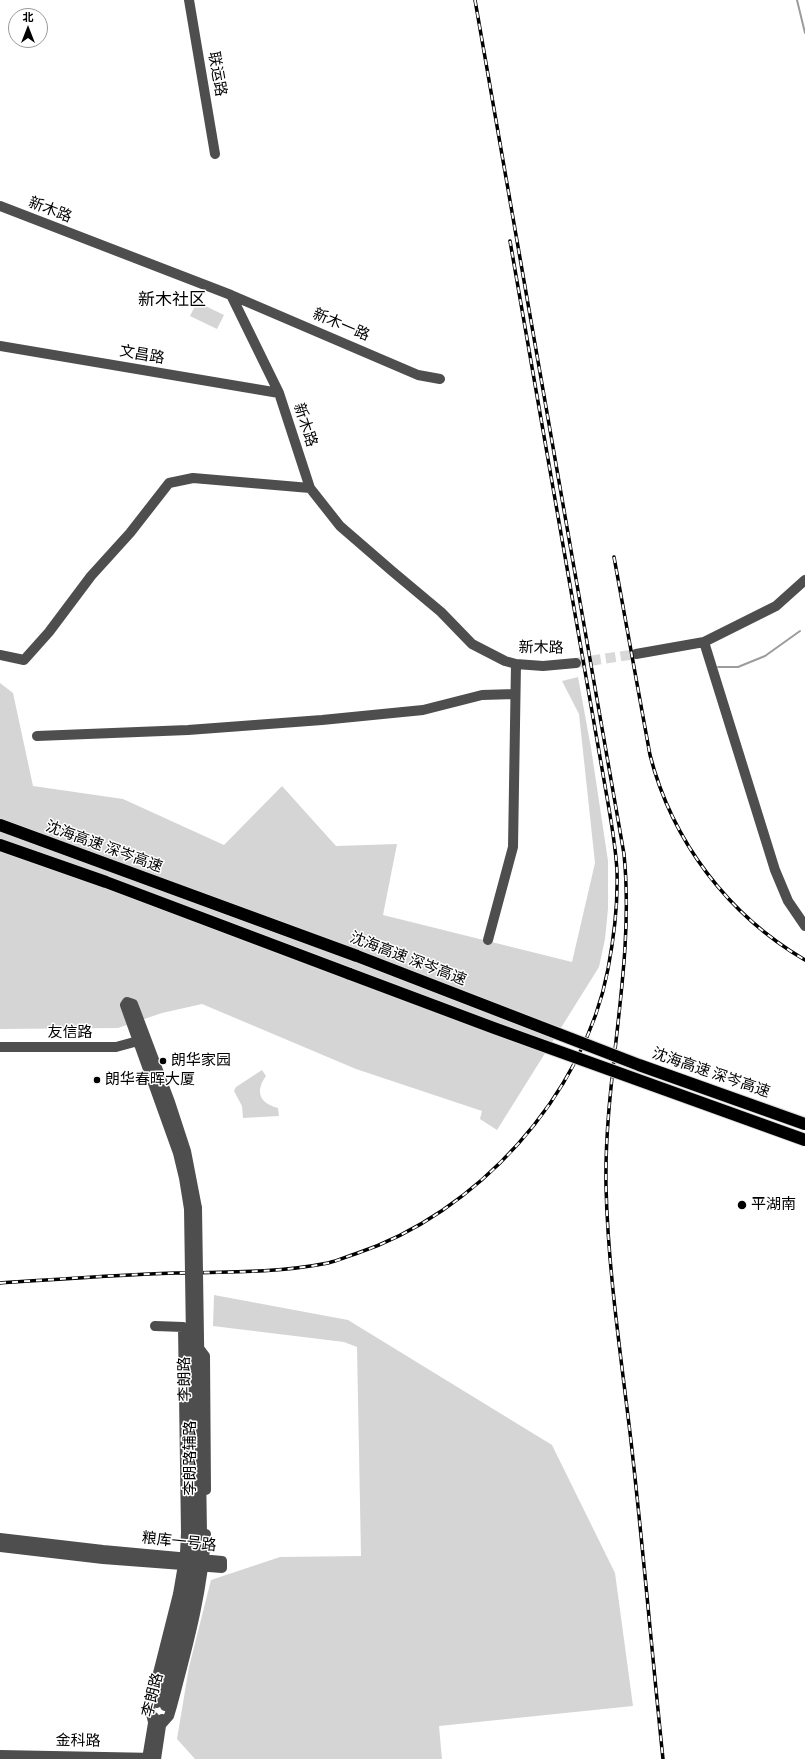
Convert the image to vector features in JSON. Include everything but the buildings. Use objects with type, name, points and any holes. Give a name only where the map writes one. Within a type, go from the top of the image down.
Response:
[{"type":"highway","name":"沈海高速 深岑高速","points":[[0,825],[357,956],[639,1065],[805,1124]]},
{"type":"highway","name":"沈海高速 深岑高速","points":[[0,845],[106,882],[494,1028],[805,1140]]},
{"type":"street","name":"联运路","points":[[189,0],[215,154]]},
{"type":"street","name":"新木路","points":[[0,206],[231,295],[279,393],[310,488],[340,526],[392,572],[441,612],[472,644],[505,661],[516,664],[543,666],[576,663]]},
{"type":"street","name":"新木一路","points":[[231,295],[418,375],[440,379]]},
{"type":"street","name":"文昌路","points":[[0,346],[279,393]]},
{"type":"street","points":[[0,655],[24,660],[49,632],[91,576],[130,533],[169,483],[193,478],[310,488]]},
{"type":"street","points":[[636,654],[704,642],[776,606],[805,580]]},
{"type":"street","points":[[704,642],[775,870],[788,902],[805,926]]},
{"type":"street","points":[[488,940],[512,847],[516,664]]},
{"type":"street","points":[[37,736],[188,730],[314,720],[423,710],[482,695],[515,694]]},
{"type":"street","name":"李朗路","points":[[152,1758],[157,1724],[186,1596],[194,1533],[193,1209],[186,1150],[170,1102],[129,1005],[137,1038],[178,1153],[193,1209]]},
{"type":"street","name":"友信路","points":[[0,1042],[114,1042],[137,1038]]},
{"type":"street","name":"友信路","points":[[0,1047],[116,1047],[137,1038]]},
{"type":"street","points":[[155,1326],[183,1327]]},
{"type":"street","name":"李朗路辅路","points":[[183,1327],[206,1356],[206,1534],[204,1563],[194,1623],[169,1716],[157,1724],[150,1710],[151,1700],[178,1594],[184,1561],[186,1533],[183,1327]]},
{"type":"street","name":"粮库一号路","points":[[0,1538],[204,1563]]},
{"type":"street","name":"粮库一号路","points":[[0,1547],[103,1559],[184,1561]]},
{"type":"street","name":"金科路","points":[[0,1755],[152,1758]]},
{"type":"shaded area","points":[[197,302],[224,315],[217,329],[190,316]]},
{"type":"shaded area","points":[[578,677],[591,748],[608,861],[608,909],[605,939],[599,967],[497,1130],[480,1119],[482,1111],[356,1069],[202,1004],[162,1013],[118,1028],[0,1029],[0,683],[13,693],[33,786],[123,799],[224,845],[282,786],[336,846],[397,844],[383,915],[572,962],[595,863],[579,714],[562,681]]},
{"type":"shaded area","points":[[262,1070],[266,1076],[260,1091],[261,1096],[267,1103],[278,1108],[279,1116],[243,1118],[242,1106],[234,1091],[236,1087]]},
{"type":"shaded area","points":[[214,1295],[348,1320],[552,1445],[615,1573],[633,1706],[439,1726],[442,1759],[195,1759],[177,1739],[189,1667],[211,1580],[280,1557],[361,1556],[357,1347],[344,1342],[213,1326]]},
{"type":"waterway","points":[[797,0],[805,33]]},
{"type":"waterway","points":[[718,667],[738,667],[765,656],[800,631]]},
{"type":"tunnel","points":[[576,663],[636,654]]},
{"type":"railway","points":[[475,0],[624,854],[626,937],[607,1144],[607,1218],[612,1282],[631,1441],[663,1759]]},
{"type":"railway","points":[[0,1283],[132,1275],[290,1269],[328,1263],[355,1254],[400,1235],[442,1210],[482,1180],[518,1144],[549,1104],[575,1061],[595,1016],[608,969],[614,933],[616,908],[616,863],[614,838],[510,241]]},
{"type":"railway","points":[[614,557],[650,755],[660,787],[673,817],[688,846],[707,873],[728,898],[751,921],[777,942],[805,960]]},
{"type":"place","name":"朗华家园","points":[[163,1061]]},
{"type":"place","name":"朗华春晖大厦","points":[[97,1080]]},
{"type":"place","name":"平湖南","points":[[742,1205]]},
{"type":"district","name":"新木社区","points":[[172,300]]}]
